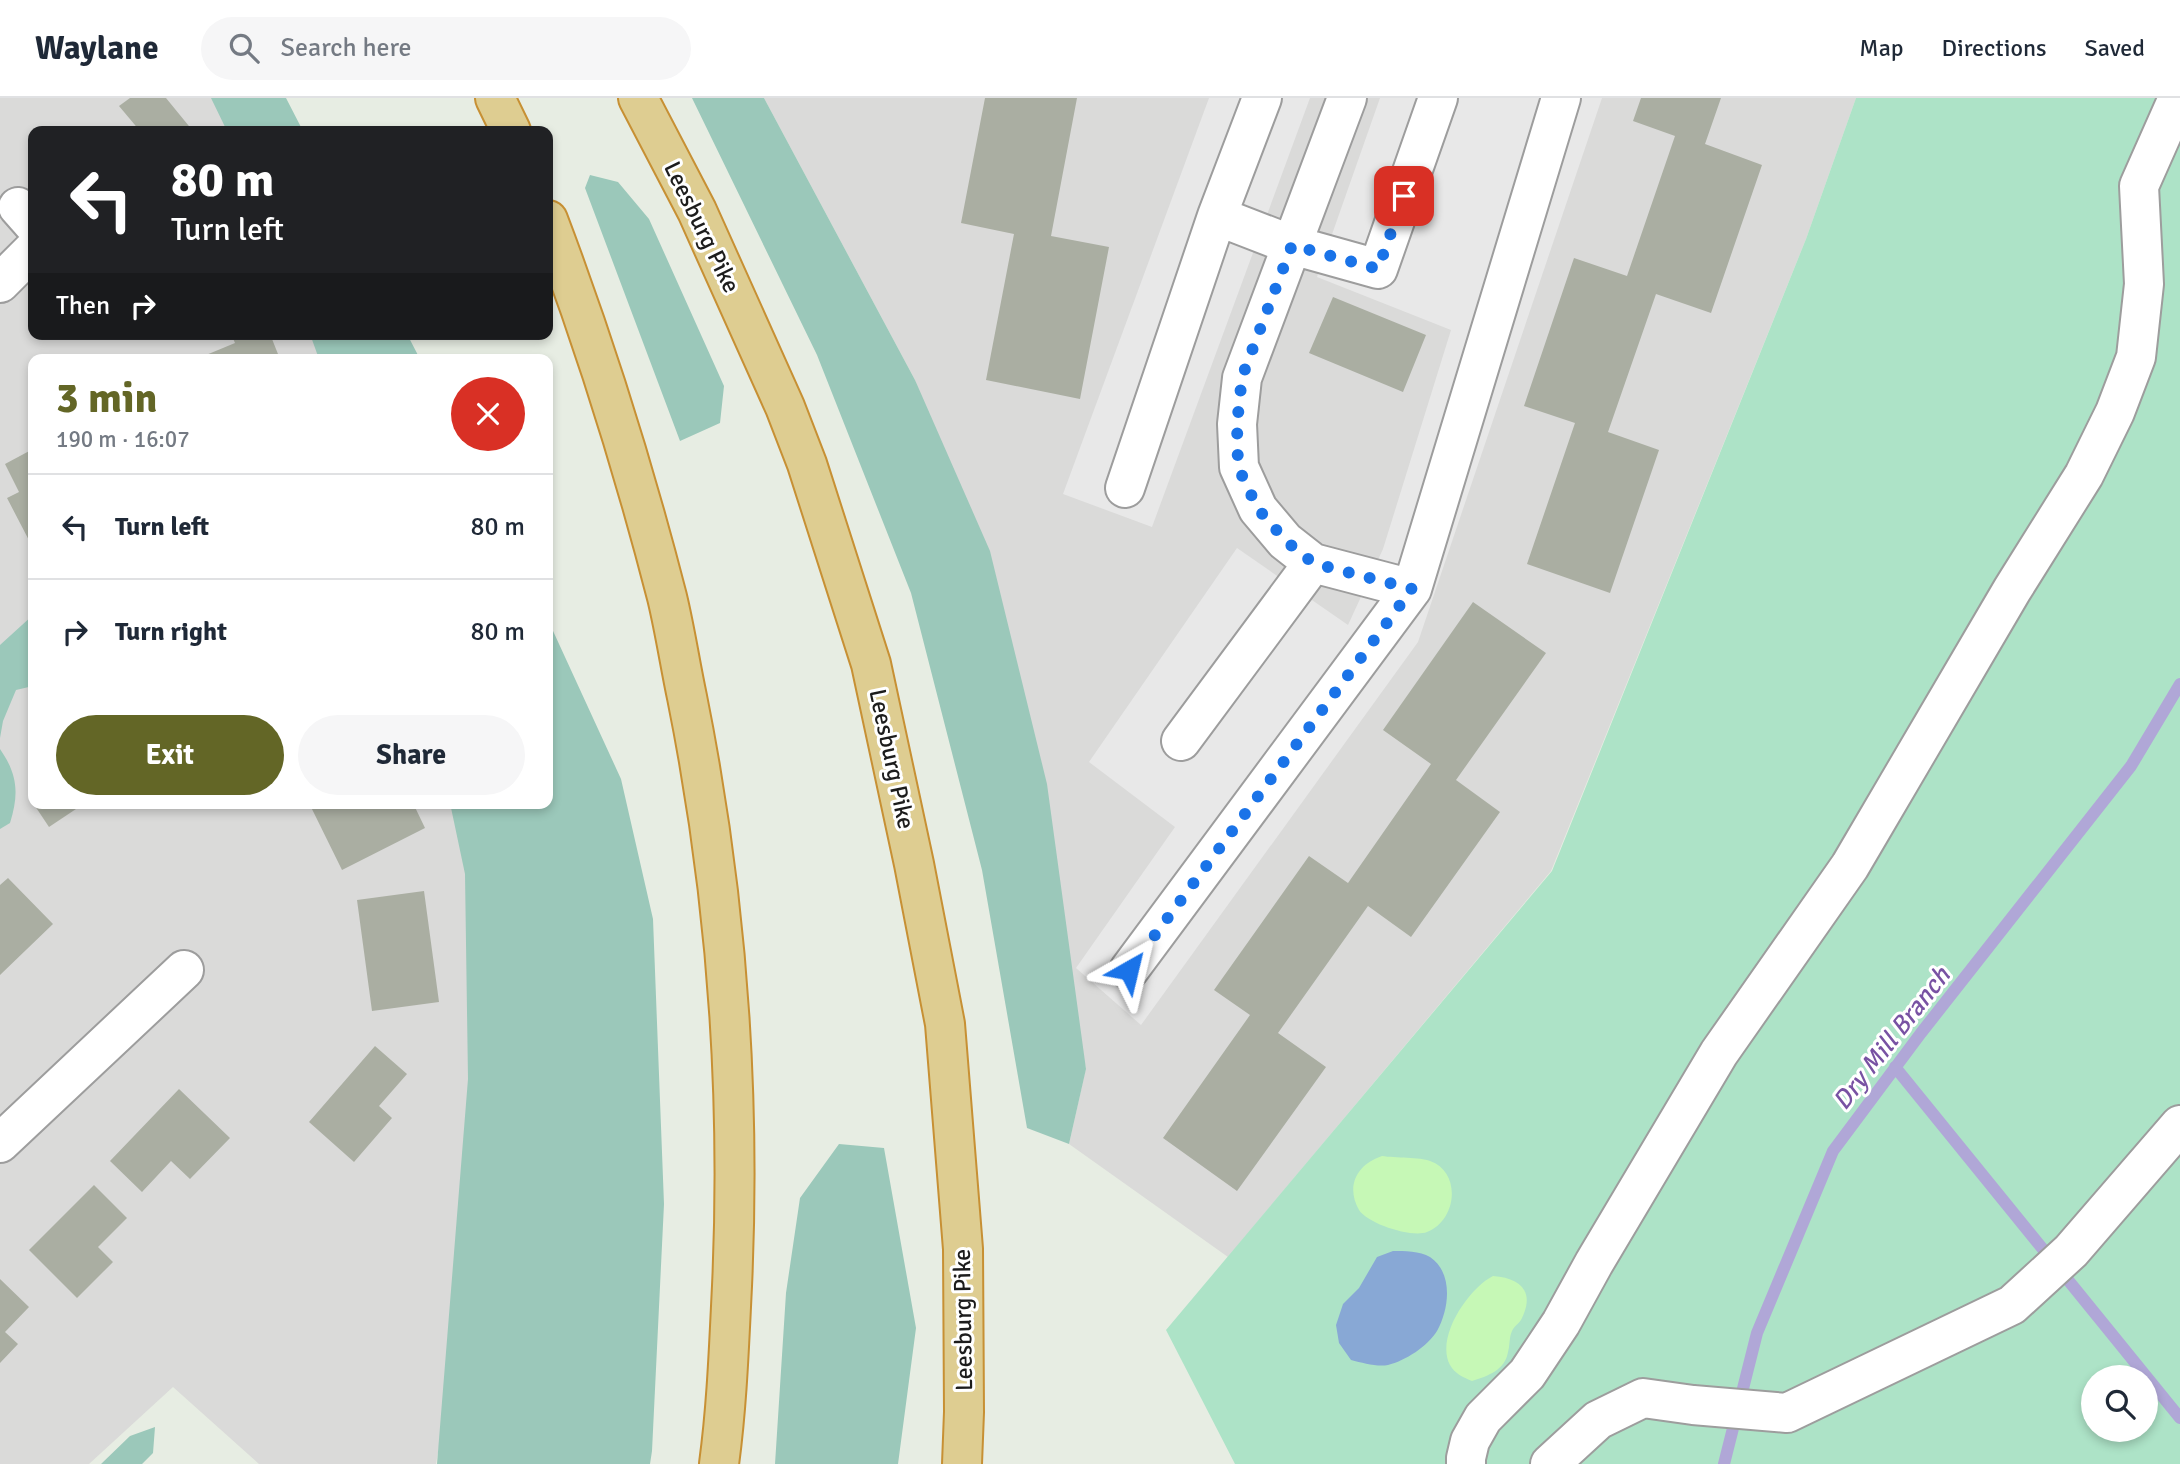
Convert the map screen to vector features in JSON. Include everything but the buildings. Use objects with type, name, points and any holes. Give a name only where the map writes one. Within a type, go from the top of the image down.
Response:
[{"type":"highway","points":[[495,98],[509,126]]},
{"type":"highway","name":"Leesburg Pike","points":[[638,98],[697,211],[785,407],[807,464],[871,664],[945,1024],[963,1249],[962,1464]]},
{"type":"highway","points":[[553,234],[615,410],[667,600],[702,772],[731,1019],[735,1208],[726,1410],[719,1464]]},
{"type":"street","points":[[1125,488],[1217,216],[1262,98]]},
{"type":"street","points":[[1347,98],[1242,377],[1237,424],[1238,467],[1258,509],[1286,541],[1313,563],[1412,589]]},
{"type":"street","points":[[1217,216],[1292,245],[1378,269],[1438,98]]},
{"type":"street","points":[[1129,970],[1412,589],[1561,98]]},
{"type":"street","points":[[1466,1464],[1470,1441],[1483,1418],[1527,1374],[1561,1323],[1719,1053],[1850,866],[2012,590],[2084,475],[2115,412],[2136,357],[2144,284],[2139,187],[2178,98]]},
{"type":"street","points":[[0,283],[28,255]]},
{"type":"street","points":[[1181,741],[1313,563]]},
{"type":"street","points":[[0,1143],[184,970]]},
{"type":"street","points":[[1550,1464],[1598,1420],[1643,1398],[1753,1412],[1787,1413],[2012,1305],[2035,1287],[2071,1251],[2180,1125]]},
{"type":"shaded area","points":[[0,98],[282,98],[298,126],[28,126],[28,340],[398,340],[402,354],[28,354],[28,809],[492,809],[507,1043],[436,1464],[259,1464],[173,1387],[89,1464],[0,1464]]},
{"type":"shaded area","points":[[211,98],[286,98],[300,126],[225,126]]},
{"type":"shaded area","points":[[692,98],[764,98],[915,380],[990,551],[1047,784],[1086,1069],[1069,1144],[1027,1128],[982,870],[911,593],[817,355]]},
{"type":"shaded area","points":[[764,98],[1856,98],[1806,239],[1551,871],[1228,1257],[1069,1144],[1086,1068],[915,380]]},
{"type":"shaded area","points":[[1209,98],[1310,98],[1152,527],[1063,494]]},
{"type":"shaded area","points":[[1380,98],[1602,98],[1418,642],[1141,1025],[1076,968],[1175,827],[1089,762],[1237,548],[1348,625],[1383,549],[1451,330],[1317,277]]},
{"type":"shaded area","points":[[1856,98],[2180,98],[2180,1464],[1235,1464],[1166,1330],[1552,871],[1806,239]]},
{"type":"shaded area","points":[[590,175],[618,182],[649,219],[724,386],[720,423],[680,441],[585,188]]},
{"type":"shaded area","points":[[312,340],[410,340],[417,354],[317,354]]},
{"type":"shaded area","points":[[28,620],[28,687],[16,690],[3,721],[0,738],[0,645]]},
{"type":"shaded area","points":[[553,631],[621,779],[653,919],[664,1204],[650,1464],[437,1464],[468,1079],[465,874],[451,809],[553,809]]},
{"type":"shaded area","points":[[0,749],[10,767],[16,794],[10,823],[0,829]]},
{"type":"shaded area","points":[[839,1144],[884,1148],[916,1328],[898,1464],[775,1464],[786,1293],[800,1198]]},
{"type":"shaded area","points":[[1393,1251],[1422,1254],[1438,1264],[1443,1272],[1447,1292],[1441,1322],[1433,1337],[1422,1347],[1395,1363],[1379,1365],[1351,1360],[1339,1343],[1336,1325],[1343,1304],[1359,1288],[1377,1257]]},
{"type":"shaded area","points":[[155,1427],[153,1453],[142,1464],[101,1464],[130,1436]]},
{"type":"sand","points":[[1382,1156],[1430,1161],[1447,1175],[1452,1196],[1450,1208],[1437,1226],[1420,1233],[1401,1231],[1371,1220],[1359,1210],[1353,1192],[1356,1177],[1366,1164]]},
{"type":"sand","points":[[1493,1276],[1511,1280],[1522,1288],[1526,1293],[1526,1309],[1512,1331],[1508,1352],[1500,1368],[1472,1381],[1460,1375],[1450,1365],[1447,1341],[1457,1314],[1465,1302]]},
{"type":"waterway","name":"Dry Mill Branch","points":[[1724,1464],[1757,1333],[1833,1151],[1921,1033],[2131,766],[2180,684]]},
{"type":"waterway","points":[[1895,1067],[2180,1418]]},
{"type":"route","points":[[1129,970],[1412,589],[1313,563],[1286,541],[1258,509],[1238,467],[1237,424],[1242,377],[1292,245],[1378,269],[1404,196]]}]
